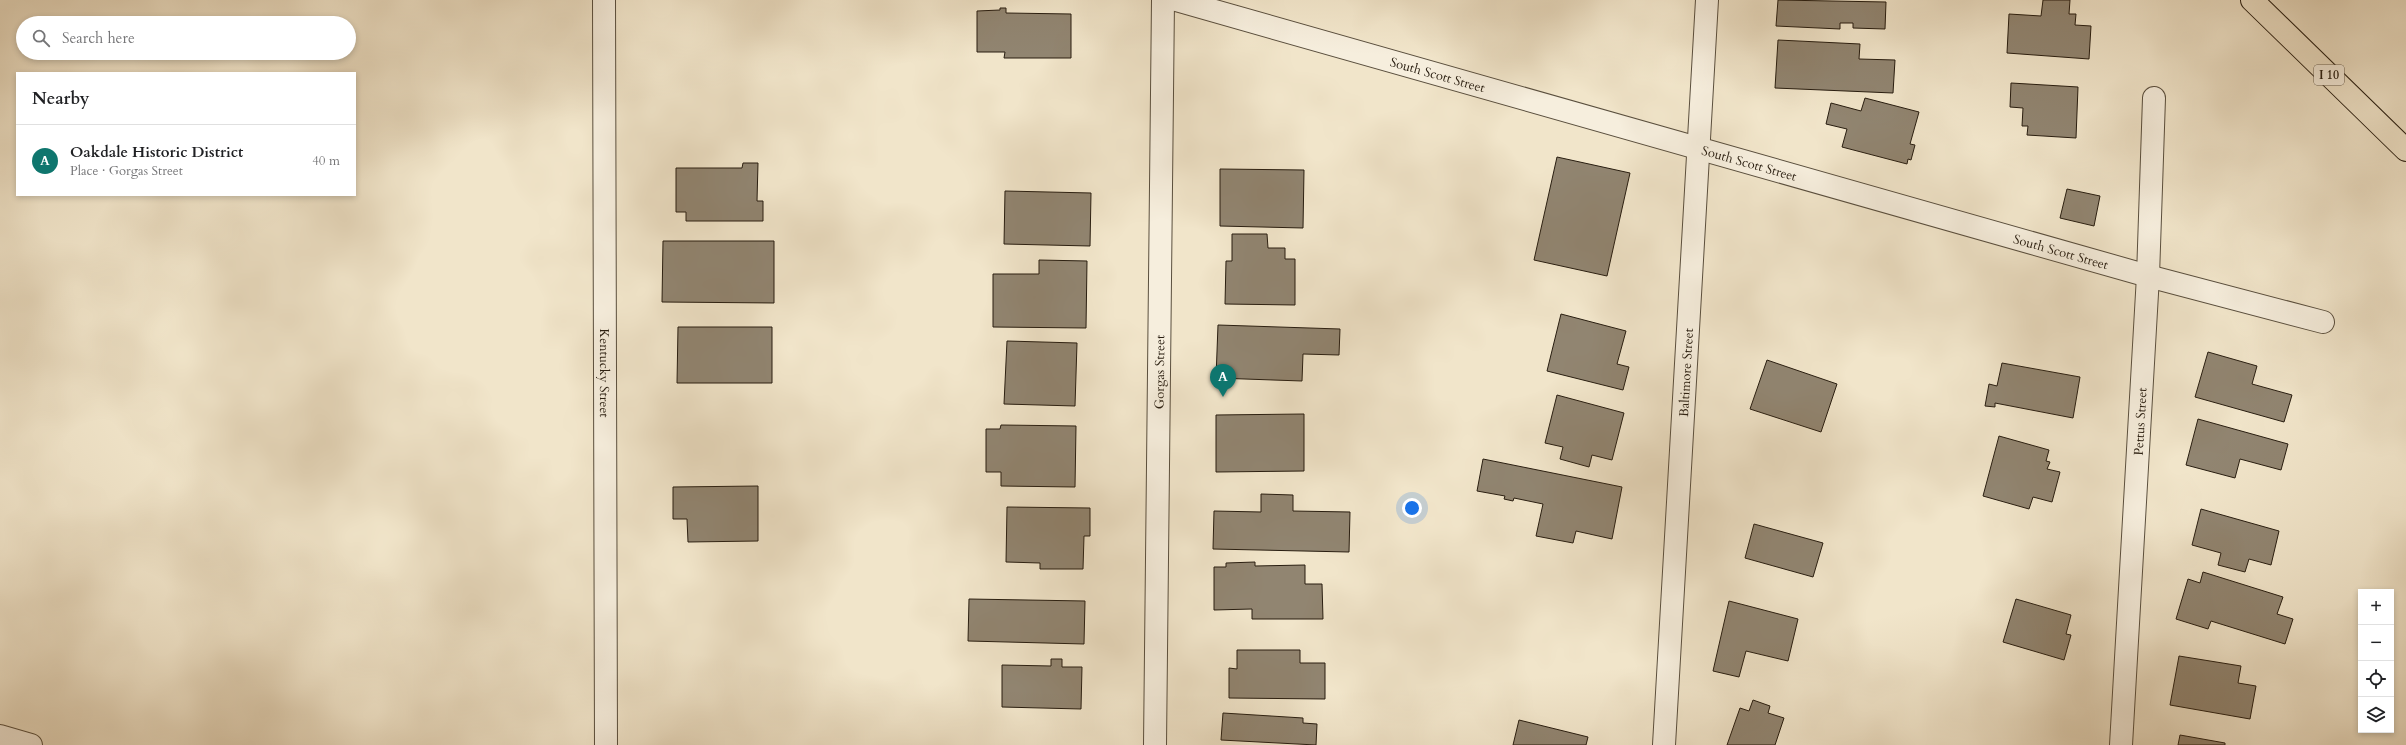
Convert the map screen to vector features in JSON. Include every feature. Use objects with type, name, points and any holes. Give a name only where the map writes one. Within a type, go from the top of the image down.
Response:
[{"type":"highway","name":"I 10","points":[[2252,0],[2406,150]]},
{"type":"street","name":"Kentucky Street","points":[[604,0],[606,745]]},
{"type":"street","name":"Gorgas Street","points":[[1155,745],[1163,0]]},
{"type":"street","name":"South Scott Street","points":[[1176,0],[2148,276],[2323,322]]},
{"type":"street","name":"Baltimore Street","points":[[1664,745],[1707,0]]},
{"type":"street","name":"Pettus Street","points":[[2121,745],[2148,276],[2154,98]]},
{"type":"street","points":[[0,736],[31,745]]},
{"type":"building","points":[[1778,0],[1886,2],[1885,29],[1853,28],[1853,23],[1840,23],[1840,29],[1776,26]]},
{"type":"building","points":[[2043,0],[2070,0],[2069,14],[2076,14],[2075,25],[2091,26],[2089,59],[2007,53],[2009,14],[2041,16]]},
{"type":"building","points":[[1000,8],[1006,8],[1006,13],[1071,14],[1071,58],[1004,58],[1005,52],[977,52],[977,11],[1000,10]]},
{"type":"building","points":[[1778,40],[1860,44],[1859,59],[1895,60],[1893,93],[1775,88]]},
{"type":"building","points":[[2011,83],[2078,87],[2076,138],[2027,135],[2028,126],[2022,126],[2023,108],[2010,107]]},
{"type":"building","points":[[1865,98],[1919,112],[1910,144],[1915,145],[1911,160],[1908,159],[1907,164],[1842,147],[1847,129],[1826,124],[1831,103],[1861,111]]},
{"type":"building","points":[[1557,157],[1630,173],[1607,276],[1534,260]]},
{"type":"building","points":[[743,163],[758,163],[757,201],[763,201],[763,221],[686,221],[686,212],[676,212],[676,168],[742,168]]},
{"type":"building","points":[[1220,169],[1304,170],[1303,228],[1220,226]]},
{"type":"building","points":[[2067,189],[2100,196],[2094,226],[2060,218]]},
{"type":"building","points":[[1005,191],[1091,193],[1090,246],[1004,244]]},
{"type":"building","points":[[1232,234],[1267,234],[1268,248],[1285,248],[1285,259],[1295,259],[1295,305],[1225,304],[1226,261],[1232,261]]},
{"type":"building","points":[[663,241],[774,241],[774,303],[662,302]]},
{"type":"building","points":[[1039,260],[1087,261],[1086,328],[993,327],[993,274],[1039,274]]},
{"type":"building","points":[[1561,314],[1626,331],[1617,364],[1629,367],[1623,390],[1547,371]]},
{"type":"building","points":[[1218,325],[1340,329],[1339,355],[1303,354],[1302,381],[1216,378]]},
{"type":"building","points":[[678,327],[772,327],[772,383],[677,383]]},
{"type":"building","points":[[1007,341],[1077,343],[1075,406],[1004,404]]},
{"type":"building","points":[[2208,352],[2257,366],[2252,384],[2292,395],[2284,422],[2195,397]]},
{"type":"building","points":[[1767,360],[1837,384],[1821,432],[1750,409]]},
{"type":"building","points":[[2002,363],[2080,377],[2073,418],[1995,403],[1995,407],[1985,406],[1989,384],[1997,386]]},
{"type":"building","points":[[1557,395],[1624,413],[1612,460],[1592,455],[1589,467],[1560,459],[1563,447],[1545,443]]},
{"type":"building","points":[[1304,414],[1304,471],[1216,472],[1216,415]]},
{"type":"building","points":[[2198,419],[2288,444],[2281,470],[2240,459],[2235,478],[2186,465]]},
{"type":"building","points":[[1001,425],[1076,426],[1075,487],[1001,486],[1001,472],[986,472],[986,429],[1000,429]]},
{"type":"building","points":[[1999,436],[2049,450],[2046,461],[2050,462],[2047,469],[2060,472],[2052,502],[2033,497],[2029,509],[1983,496]]},
{"type":"building","points":[[1483,459],[1622,487],[1612,539],[1576,531],[1573,543],[1536,536],[1543,504],[1514,498],[1513,501],[1504,499],[1505,496],[1477,491]]},
{"type":"building","points":[[758,486],[758,541],[688,542],[687,519],[673,519],[673,487]]},
{"type":"building","points":[[1261,494],[1293,495],[1293,511],[1350,512],[1349,552],[1213,549],[1214,511],[1261,512]]},
{"type":"building","points":[[1007,507],[1090,508],[1090,536],[1084,536],[1083,569],[1040,569],[1040,563],[1006,562]]},
{"type":"building","points":[[2201,509],[2279,531],[2271,565],[2249,559],[2245,572],[2218,565],[2221,553],[2192,545]]},
{"type":"building","points":[[1754,524],[1823,543],[1813,577],[1745,558]]},
{"type":"building","points":[[1255,562],[1255,566],[1305,565],[1305,584],[1322,584],[1323,619],[1252,619],[1252,609],[1214,610],[1214,567],[1226,567],[1226,563]]},
{"type":"building","points":[[2203,572],[2283,597],[2277,614],[2293,619],[2285,644],[2211,621],[2208,629],[2176,619],[2188,579],[2200,583]]},
{"type":"building","points":[[969,599],[1085,601],[1084,644],[968,641]]},
{"type":"building","points":[[2016,599],[2071,615],[2066,634],[2071,635],[2064,660],[2003,642]]},
{"type":"building","points":[[1729,601],[1798,619],[1788,661],[1746,651],[1739,677],[1713,671]]},
{"type":"building","points":[[1237,650],[1300,650],[1300,663],[1325,663],[1325,699],[1229,698],[1229,668],[1237,669]]},
{"type":"building","points":[[2179,656],[2241,666],[2238,683],[2256,686],[2250,719],[2170,705]]},
{"type":"building","points":[[1051,659],[1062,659],[1062,667],[1082,667],[1081,709],[1002,707],[1002,665],[1051,666]]},
{"type":"building","points":[[1753,700],[1770,706],[1768,713],[1784,718],[1775,745],[1727,745],[1740,708],[1749,711]]},
{"type":"building","points":[[1223,713],[1303,718],[1303,723],[1317,724],[1316,745],[1221,740]]},
{"type":"building","points":[[1519,720],[1588,737],[1586,745],[1513,745]]},
{"type":"building","points":[[2180,735],[2225,743],[2225,745],[2178,745]]},
{"type":"place","name":"Oakdale Historic District","points":[[1223,397]]}]
